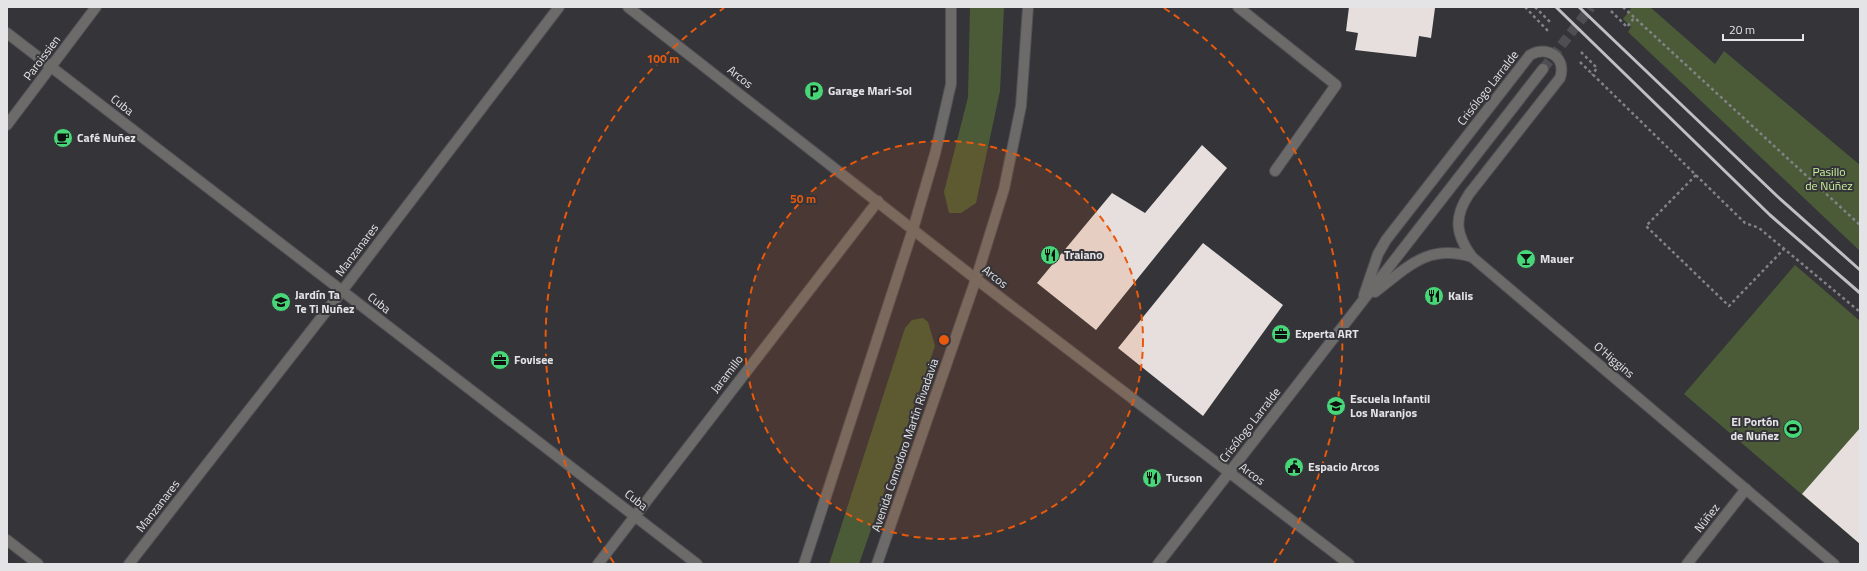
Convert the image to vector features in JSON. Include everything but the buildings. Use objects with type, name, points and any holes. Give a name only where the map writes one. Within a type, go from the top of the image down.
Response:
[{"type":"street","name":"Paroissien","points":[[7,125],[96,7]]},
{"type":"street","name":"Manzanares","points":[[129,564],[342,291],[559,7]]},
{"type":"street","name":"Arcos","points":[[628,7],[878,201],[976,280],[1349,564]]},
{"type":"street","points":[[804,564],[913,229],[935,154],[951,84],[951,7]]},
{"type":"street","name":"Avenida Comodoro Martín Rivadavia","points":[[877,564],[976,280],[1004,189],[1021,106],[1028,7]]},
{"type":"street","points":[[1238,7],[1336,85],[1275,170]]},
{"type":"street","name":"Cuba","points":[[7,33],[698,564]]},
{"type":"street","name":"Crisólogo Larralde","points":[[1362,301],[1378,254],[1386,240],[1530,55],[1542,51],[1551,53],[1560,62],[1561,74],[1466,200],[1459,216],[1458,232],[1462,242],[1472,257]]},
{"type":"street","name":"Crisólogo Larralde","points":[[1158,564],[1543,69]]},
{"type":"street","name":"Jaramillo","points":[[598,564],[878,201]]},
{"type":"street","name":"O'Higgins","points":[[1362,301],[1408,266],[1425,256],[1448,252],[1472,257],[1834,564]]},
{"type":"street","name":"Núñez","points":[[1687,564],[1746,489]]},
{"type":"street","points":[[7,540],[38,564]]},
{"type":"path","points":[[1525,7],[1554,36]]},
{"type":"path","points":[[1535,7],[1551,23]]},
{"type":"path","points":[[1623,7],[1860,225]]},
{"type":"path","points":[[1610,11],[1627,27],[1634,18]]},
{"type":"path","points":[[1530,55],[1548,31]]},
{"type":"path","points":[[1581,52],[1597,68],[1592,75]]},
{"type":"path","points":[[1576,58],[1744,223],[1759,228],[1860,312]]},
{"type":"path","points":[[1696,175],[1646,226],[1729,306],[1784,249]]},
{"type":"green space","points":[[970,7],[1004,7],[1000,91],[976,203],[961,213],[949,213],[944,192],[968,97]]},
{"type":"green space","name":"Pasillo de Núñez","points":[[1632,7],[1650,7],[1715,64],[1724,51],[1860,165],[1860,251],[1628,32],[1631,27],[1623,19]]},
{"type":"green space","name":"El Portón de Nuñez","points":[[1795,265],[1860,321],[1860,544],[1684,394]]},
{"type":"green space","points":[[923,318],[928,322],[935,346],[859,564],[829,564],[905,328],[912,320]]},
{"type":"tunnel","points":[[1543,69],[1591,7]]},
{"type":"railway","points":[[1556,7],[1770,215],[1860,293]]},
{"type":"railway","points":[[1579,7],[1777,196],[1860,270]]},
{"type":"place","name":"Garage Mari-Sol","points":[[814,91]]},
{"type":"place","name":"Café Nuñez","points":[[63,138]]},
{"type":"place","name":"Traiano","points":[[1050,255]]},
{"type":"place","name":"Mauer","points":[[1526,259]]},
{"type":"place","name":"Kalis","points":[[1434,296]]},
{"type":"place","name":"Jardín Ta Te Ti Nuñez","points":[[281,302]]},
{"type":"place","name":"Experta ART","points":[[1281,334]]},
{"type":"place","name":"Fovisee","points":[[500,360]]},
{"type":"place","name":"Escuela Infantil Los Naranjos","points":[[1336,406]]},
{"type":"place","name":"El Portón de Nuñez","points":[[1793,429]]},
{"type":"place","name":"Espacio Arcos","points":[[1294,467]]},
{"type":"place","name":"Tucson","points":[[1152,478]]}]
